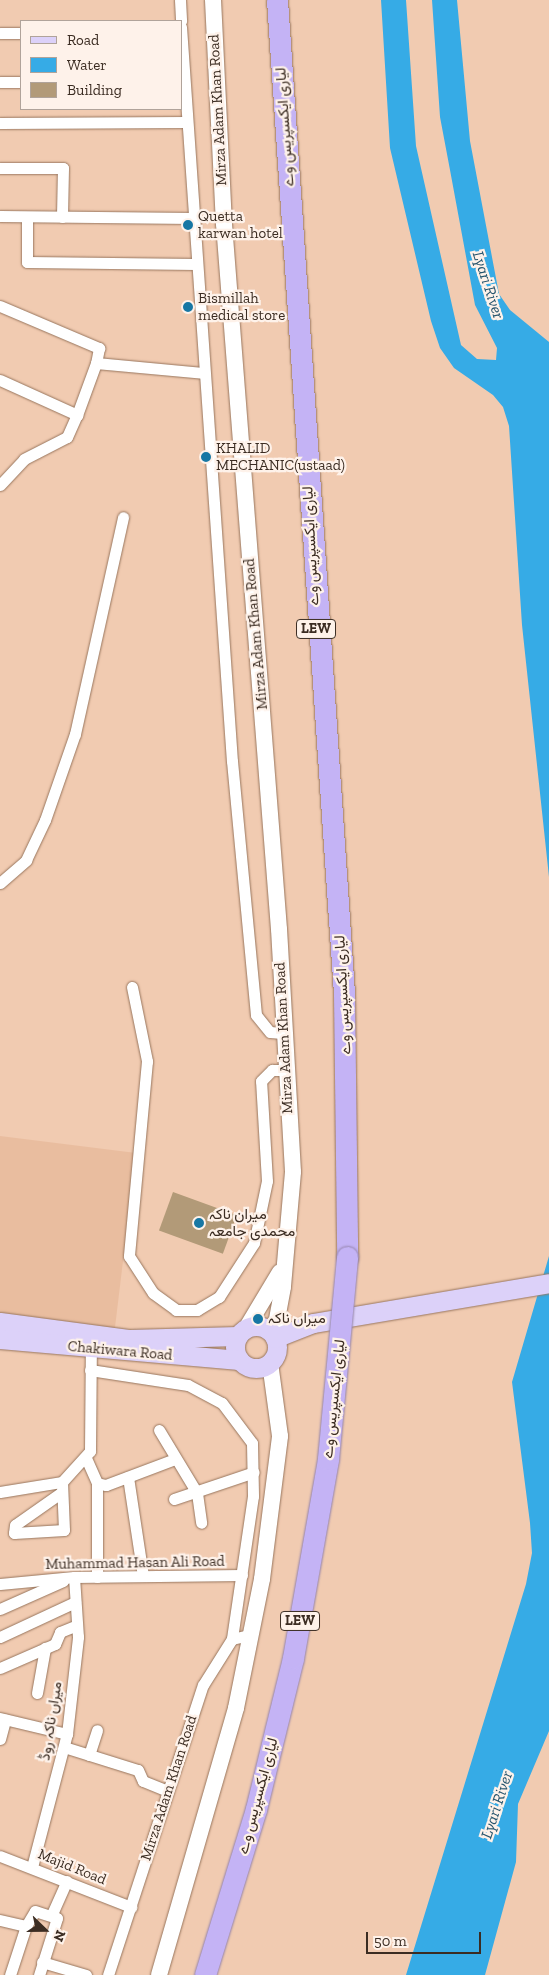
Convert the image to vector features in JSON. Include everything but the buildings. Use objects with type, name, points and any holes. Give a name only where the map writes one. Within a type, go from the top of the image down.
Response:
[{"type":"highway","name":"لیاری ایکسپریس وے","points":[[205,1975],[256,1809],[295,1650],[329,1451],[347,1257],[343,984],[277,0]]},
{"type":"main road","name":"Mirza Adam Khan Road","points":[[213,0],[224,224],[278,919],[282,1033],[293,1172],[274,1336]]},
{"type":"main road","name":"Mirza Adam Khan Road","points":[[243,1332],[282,1268]]},
{"type":"main road","points":[[274,1336],[303,1325],[549,1283]]},
{"type":"main road","name":"Chakiwara Road","points":[[0,1322],[91,1343],[243,1332]]},
{"type":"main road","points":[[159,1975],[236,1708],[253,1621],[278,1468],[280,1427],[270,1363],[277,1351],[274,1336],[260,1326],[243,1332],[235,1348],[239,1360],[250,1367],[270,1363]]},
{"type":"main road","name":"Chakiwara Road","points":[[0,1339],[91,1343],[239,1360]]},
{"type":"street","points":[[180,0],[181,20]]},
{"type":"street","points":[[0,33],[20,33]]},
{"type":"street","points":[[182,54],[203,373],[256,1015],[270,1032],[282,1033]]},
{"type":"street","points":[[0,82],[20,82]]},
{"type":"street","points":[[0,122],[187,122]]},
{"type":"street","points":[[0,168],[63,168],[62,217]]},
{"type":"street","points":[[0,216],[193,218]]},
{"type":"street","points":[[27,217],[27,262],[196,264]]},
{"type":"street","points":[[0,306],[99,348],[96,363],[67,437],[24,459],[0,485]]},
{"type":"street","points":[[96,363],[203,373]]},
{"type":"street","points":[[0,380],[77,415]]},
{"type":"street","points":[[0,883],[26,860],[75,734],[123,517]]},
{"type":"street","points":[[132,987],[147,1061],[129,1256],[153,1293],[176,1310],[197,1310],[219,1297],[254,1243],[267,1181],[261,1081],[272,1070],[285,1070]]},
{"type":"street","points":[[62,1487],[64,1530],[14,1533],[15,1525],[62,1487],[90,1451],[91,1343]]},
{"type":"street","points":[[90,1370],[188,1385],[222,1403],[252,1443],[254,1472],[242,1575],[232,1639]]},
{"type":"street","points":[[160,1430],[175,1459],[197,1493],[201,1523]]},
{"type":"street","points":[[86,1458],[97,1483],[97,1576]]},
{"type":"street","points":[[97,1483],[106,1485],[175,1459]]},
{"type":"street","points":[[174,1499],[197,1493],[254,1472]]},
{"type":"street","points":[[128,1477],[143,1576]]},
{"type":"street","points":[[0,1492],[62,1487]]},
{"type":"street","name":"Muhammad Hasan Ali Road","points":[[0,1584],[74,1576],[242,1575]]},
{"type":"street","points":[[0,1609],[74,1576]]},
{"type":"street","name":"میراں ناکہ روڈ","points":[[32,1867],[67,1734],[77,1625],[74,1576]]},
{"type":"street","points":[[0,1637],[75,1602]]},
{"type":"street","name":"Mirza Adam Khan Road","points":[[108,1975],[203,1685],[232,1639],[249,1635],[253,1621]]},
{"type":"street","points":[[0,1668],[55,1644],[60,1632],[77,1625]]},
{"type":"street","points":[[37,1694],[45,1648]]},
{"type":"street","points":[[0,1740],[2,1719],[67,1734]]},
{"type":"street","points":[[89,1755],[96,1730]]},
{"type":"street","points":[[64,1747],[138,1770],[143,1781],[168,1791]]},
{"type":"street","name":"Majid Road","points":[[0,1856],[131,1907]]},
{"type":"street","points":[[52,1914],[67,1881]]},
{"type":"street","points":[[10,1975],[26,1926],[35,1911],[52,1914],[56,1918],[38,1975]]},
{"type":"street","points":[[0,1920],[26,1926]]},
{"type":"street","points":[[42,1962],[63,1972],[86,1975]]},
{"type":"shaded area","points":[[0,1136],[136,1153],[113,1344],[0,1331]]},
{"type":"water","name":"Lyari River","points":[[381,0],[406,0],[416,146],[461,345],[477,359],[496,360],[497,348],[475,305],[440,117],[432,0],[457,0],[470,141],[499,294],[510,310],[549,342],[549,877],[522,625],[509,426],[503,407],[493,395],[454,368],[440,348],[431,321],[390,148]]},
{"type":"water","name":"Lyari River","points":[[549,1256],[549,1731],[518,1804],[516,1862],[485,1975],[406,1975],[526,1584],[532,1553],[530,1523],[512,1382]]},
{"type":"place","name":"Quetta karwan hotel","points":[[188,225]]},
{"type":"place","name":"Bismillah medical store","points":[[188,307]]},
{"type":"place","name":"KHALID MECHANIC(ustaad)","points":[[206,457]]},
{"type":"place","name":"میران ناکہ محمدی جامعہ","points":[[199,1223]]},
{"type":"place","name":"میراں ناکہ","points":[[258,1319]]}]
